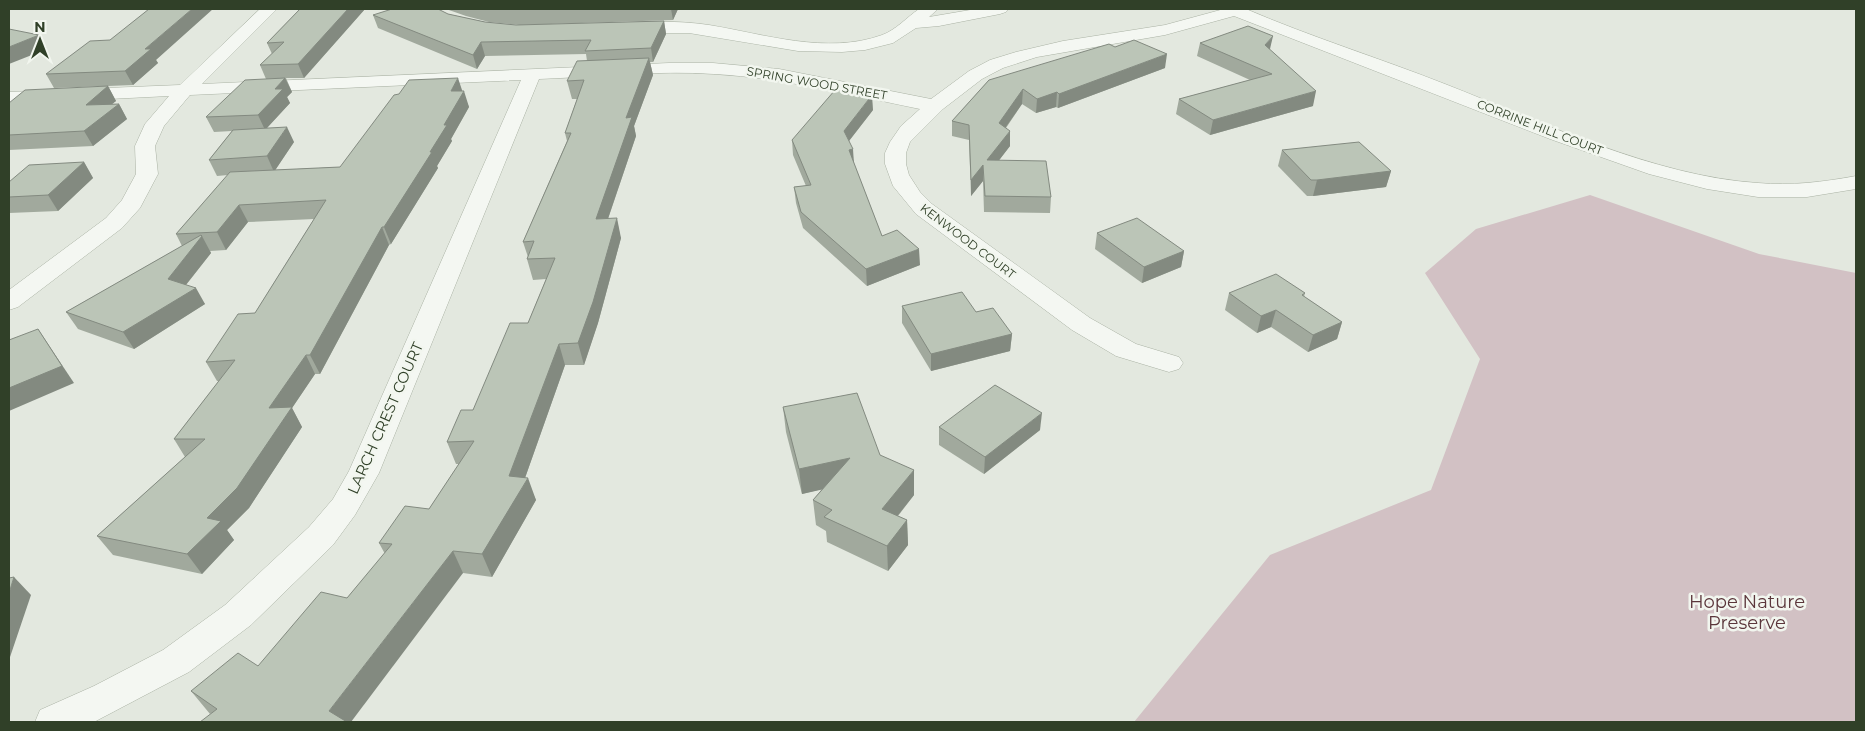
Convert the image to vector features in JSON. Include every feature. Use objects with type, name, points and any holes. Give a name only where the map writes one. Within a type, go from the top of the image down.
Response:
[{"type":"street","points":[[9,302],[114,222],[132,204],[148,174],[145,146],[155,124],[184,91],[269,9]]},
{"type":"street","points":[[613,28],[678,27],[708,30],[767,42],[832,47],[888,39],[903,31],[919,15],[930,9]]},
{"type":"street","points":[[911,23],[956,18],[1000,9]]},
{"type":"street","name":"KENWOOD COURT","points":[[1169,363],[1126,350],[1081,324],[924,210],[907,193],[897,176],[894,160],[903,136],[934,106],[970,79],[1010,59],[1054,48],[1157,32],[1236,10]]},
{"type":"street","name":"CORRINE HILL COURT","points":[[1236,10],[1584,144],[1676,175],[1733,187],[1769,190],[1831,188],[1856,183]]},
{"type":"street","points":[[745,70],[767,42]]},
{"type":"street","points":[[768,73],[791,44]]},
{"type":"street","name":"SPRING WOOD STREET","points":[[9,98],[670,68],[745,70],[768,73],[934,106]]},
{"type":"street","name":"LARCH CREST COURT","points":[[54,722],[108,698],[176,661],[238,615],[321,536],[344,507],[364,473],[532,75]]},
{"type":"green space","name":"Hope Nature Preserve","points":[[1590,195],[1759,254],[1856,273],[1856,722],[1134,722],[1270,555],[1431,490],[1480,359],[1425,273],[1476,229]]},
{"type":"building","points":[[149,9],[192,9],[145,49],[151,49],[125,71],[46,74],[90,41],[110,40]]},
{"type":"building","points":[[300,9],[348,9],[298,64],[260,65],[284,42],[267,43]]},
{"type":"building","points":[[392,9],[438,9],[448,14],[485,22],[516,25],[664,21],[651,48],[585,51],[591,40],[481,42],[473,55],[373,15]]},
{"type":"building","points":[[1248,26],[1273,36],[1265,45],[1316,91],[1213,120],[1179,99],[1272,74],[1200,43]]},
{"type":"building","points":[[9,29],[39,35],[9,47]]},
{"type":"building","points":[[1134,40],[1167,54],[1059,94],[1057,92],[1037,99],[1023,89],[999,123],[1010,131],[987,160],[1046,161],[1051,197],[985,196],[983,165],[971,180],[969,125],[952,121],[989,80],[1109,44],[1115,47]]},
{"type":"building","points":[[649,58],[626,118],[632,117],[596,219],[617,218],[593,302],[578,343],[559,344],[509,476],[528,478],[482,554],[453,551],[329,711],[347,722],[200,722],[217,709],[191,691],[238,653],[258,666],[321,592],[347,598],[392,544],[379,543],[405,506],[429,509],[474,441],[447,442],[461,410],[473,410],[510,323],[528,323],[555,258],[527,259],[534,241],[523,242],[571,133],[565,133],[584,80],[567,81],[577,61]]},
{"type":"building","points":[[285,78],[275,89],[283,89],[258,115],[206,117],[245,80]]},
{"type":"building","points":[[458,78],[451,91],[464,91],[444,125],[447,125],[430,152],[432,152],[384,227],[382,227],[310,355],[306,355],[269,408],[292,407],[237,488],[207,518],[221,521],[187,554],[97,536],[205,439],[174,439],[235,360],[206,362],[238,314],[255,313],[326,200],[239,205],[217,232],[176,234],[230,172],[340,167],[394,95],[399,94],[409,80]]},
{"type":"building","points":[[108,86],[86,105],[119,104],[84,131],[9,135],[9,103],[25,90]]},
{"type":"building","points":[[835,90],[872,95],[844,131],[853,149],[849,150],[882,236],[897,230],[919,249],[866,269],[801,212],[794,187],[811,185],[792,140]]},
{"type":"building","points":[[287,127],[267,156],[209,160],[233,130]]},
{"type":"building","points":[[1359,142],[1391,171],[1311,180],[1282,150]]},
{"type":"building","points":[[84,162],[48,195],[9,197],[9,182],[29,165]]},
{"type":"building","points":[[1137,218],[1184,251],[1144,267],[1097,233]]},
{"type":"building","points":[[201,235],[168,279],[196,288],[123,332],[66,312]]},
{"type":"building","points":[[1276,274],[1305,293],[1302,295],[1342,322],[1313,335],[1276,310],[1261,316],[1229,293]]},
{"type":"building","points":[[962,292],[976,312],[993,308],[1012,334],[931,354],[902,306]]},
{"type":"building","points":[[38,329],[62,366],[9,388],[9,340]]},
{"type":"building","points":[[995,385],[1042,413],[985,457],[939,427]]},
{"type":"building","points":[[857,393],[880,455],[914,470],[882,509],[907,520],[887,546],[824,517],[832,510],[813,500],[850,458],[799,469],[783,407]]},
{"type":"building","points":[[14,577],[9,593],[9,578]]}]
